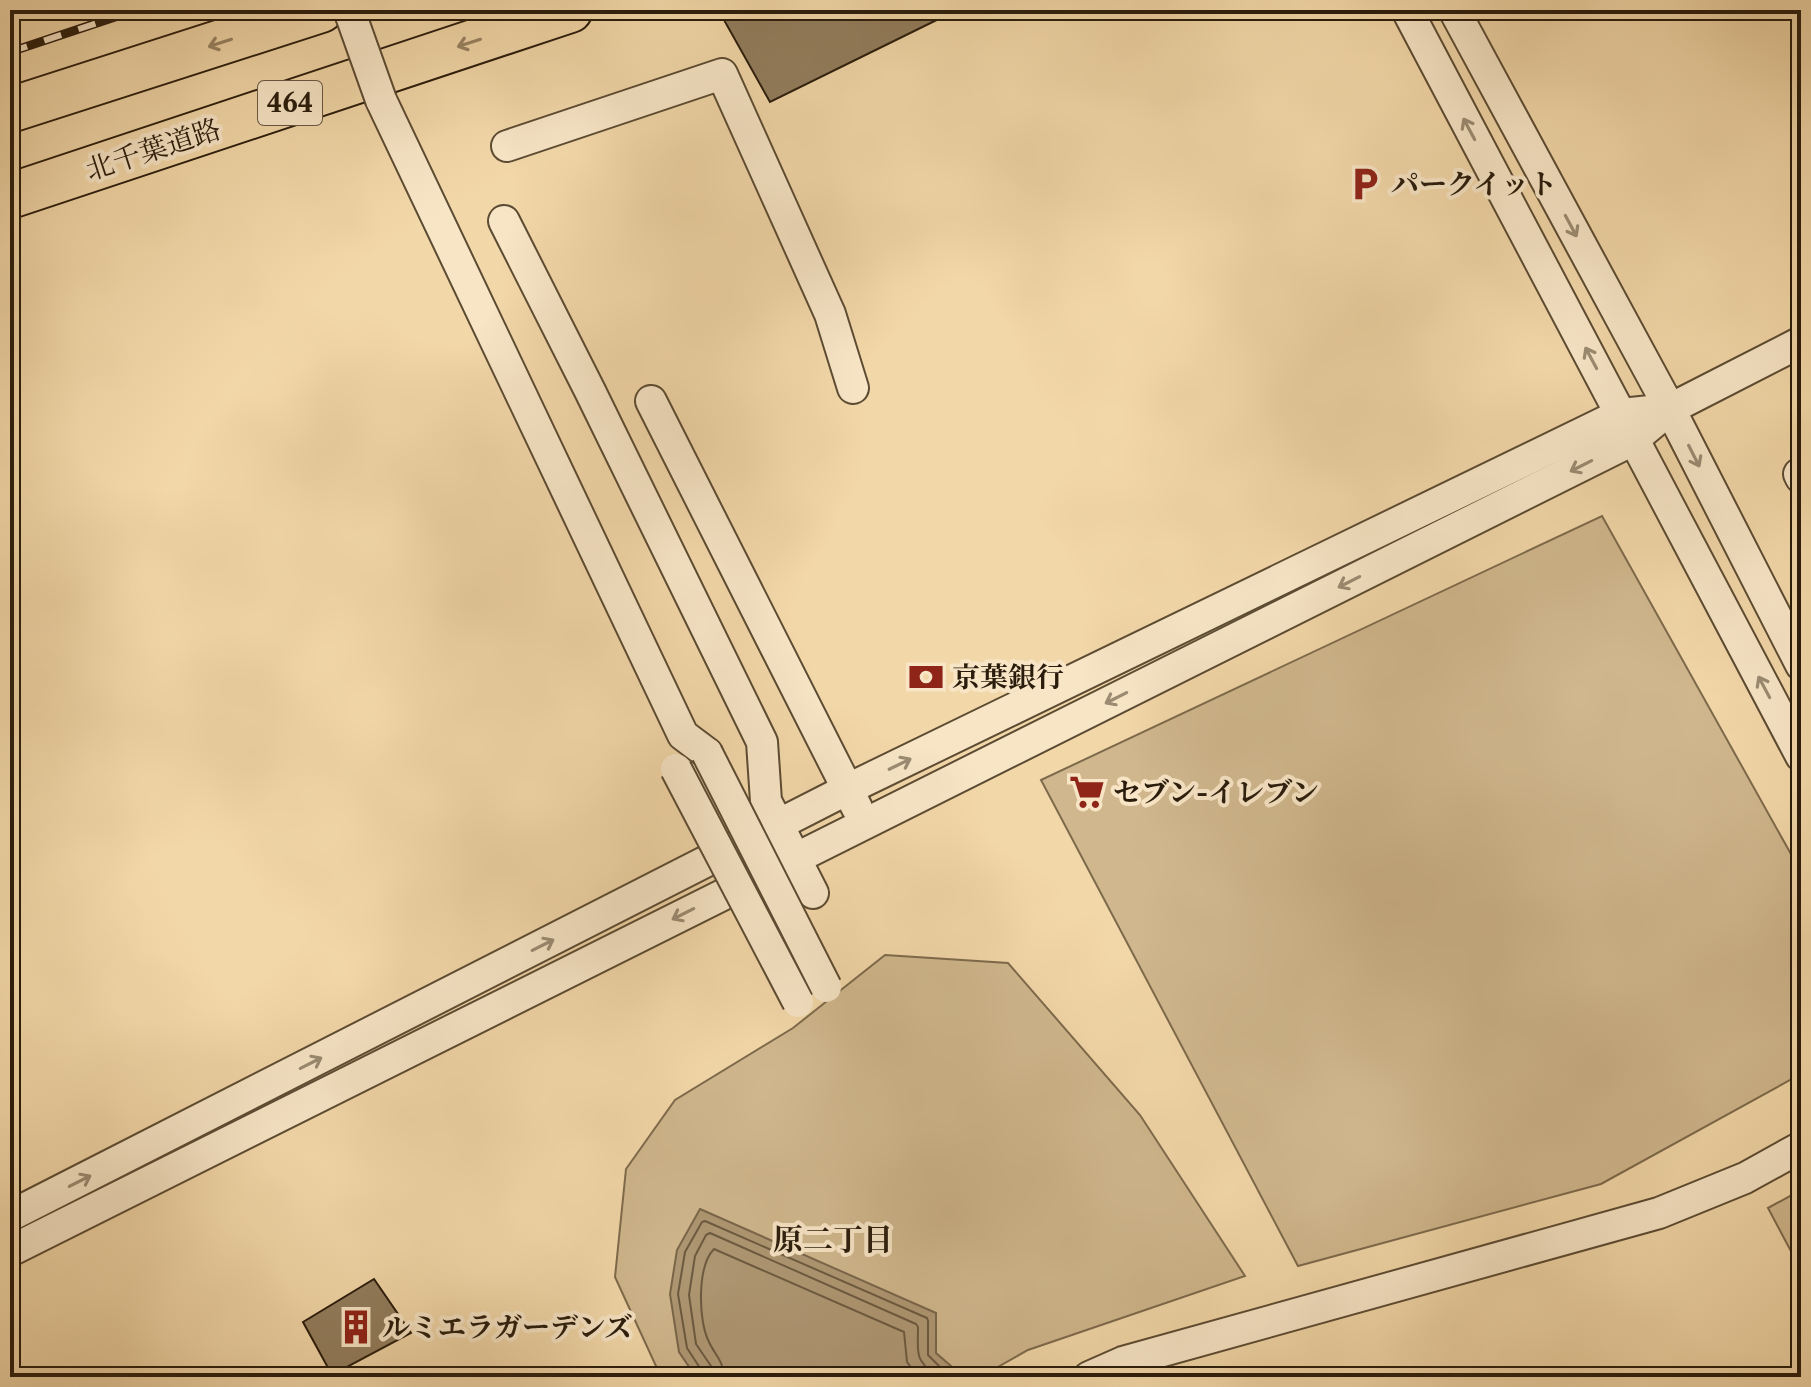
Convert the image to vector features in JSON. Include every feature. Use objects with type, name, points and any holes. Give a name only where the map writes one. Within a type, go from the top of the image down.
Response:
[{"type":"highway","points":[[10,110],[321,10]]},
{"type":"highway","name":"北千葉道路","points":[[10,196],[570,10]]},
{"type":"street","points":[[349,10],[381,100],[683,735],[707,753],[826,987],[798,1002],[676,769],[683,735]]},
{"type":"street","points":[[1407,10],[1801,756]]},
{"type":"street","points":[[1454,10],[1670,409],[1801,665]]},
{"type":"street","points":[[507,146],[722,74],[830,314],[853,388]]},
{"type":"street","points":[[504,221],[762,742],[766,801],[813,893]]},
{"type":"street","points":[[10,1216],[848,789],[1670,409],[1801,342]]},
{"type":"street","points":[[651,401],[864,824]]},
{"type":"street","points":[[10,1251],[864,824],[1627,427]]},
{"type":"street","points":[[1089,1377],[1123,1362],[1659,1213],[1745,1178],[1801,1147]]},
{"type":"shaded area","points":[[1602,516],[1801,872],[1801,1074],[1601,1184],[1298,1266],[1041,780]]},
{"type":"shaded area","points":[[885,955],[1008,963],[1140,1115],[1245,1276],[1028,1350],[980,1377],[661,1377],[615,1277],[626,1169],[675,1100],[793,1028]]},
{"type":"shaded area","points":[[1801,1190],[1801,1270],[1768,1208]]},
{"type":"water","points":[[700,1209],[936,1313],[936,1353],[958,1372],[949,1377],[696,1377],[679,1352],[670,1294],[677,1250]]},
{"type":"building","points":[[742,10],[957,10],[770,102],[724,20]]},
{"type":"building","name":"ルミエラガーデンズ","points":[[374,1279],[411,1333],[332,1375],[303,1322]]},
{"type":"railway","points":[[10,52],[136,10]]},
{"type":"place","name":"パークイット","points":[[1365,184]]},
{"type":"place","name":"京葉銀行","points":[[926,677]]},
{"type":"place","name":"セブン-イレブン","points":[[1087,792]]},
{"type":"place","name":"ルミエラガーデンズ","points":[[356,1327]]},
{"type":"district","name":"原二丁目","points":[[833,1240]]}]
